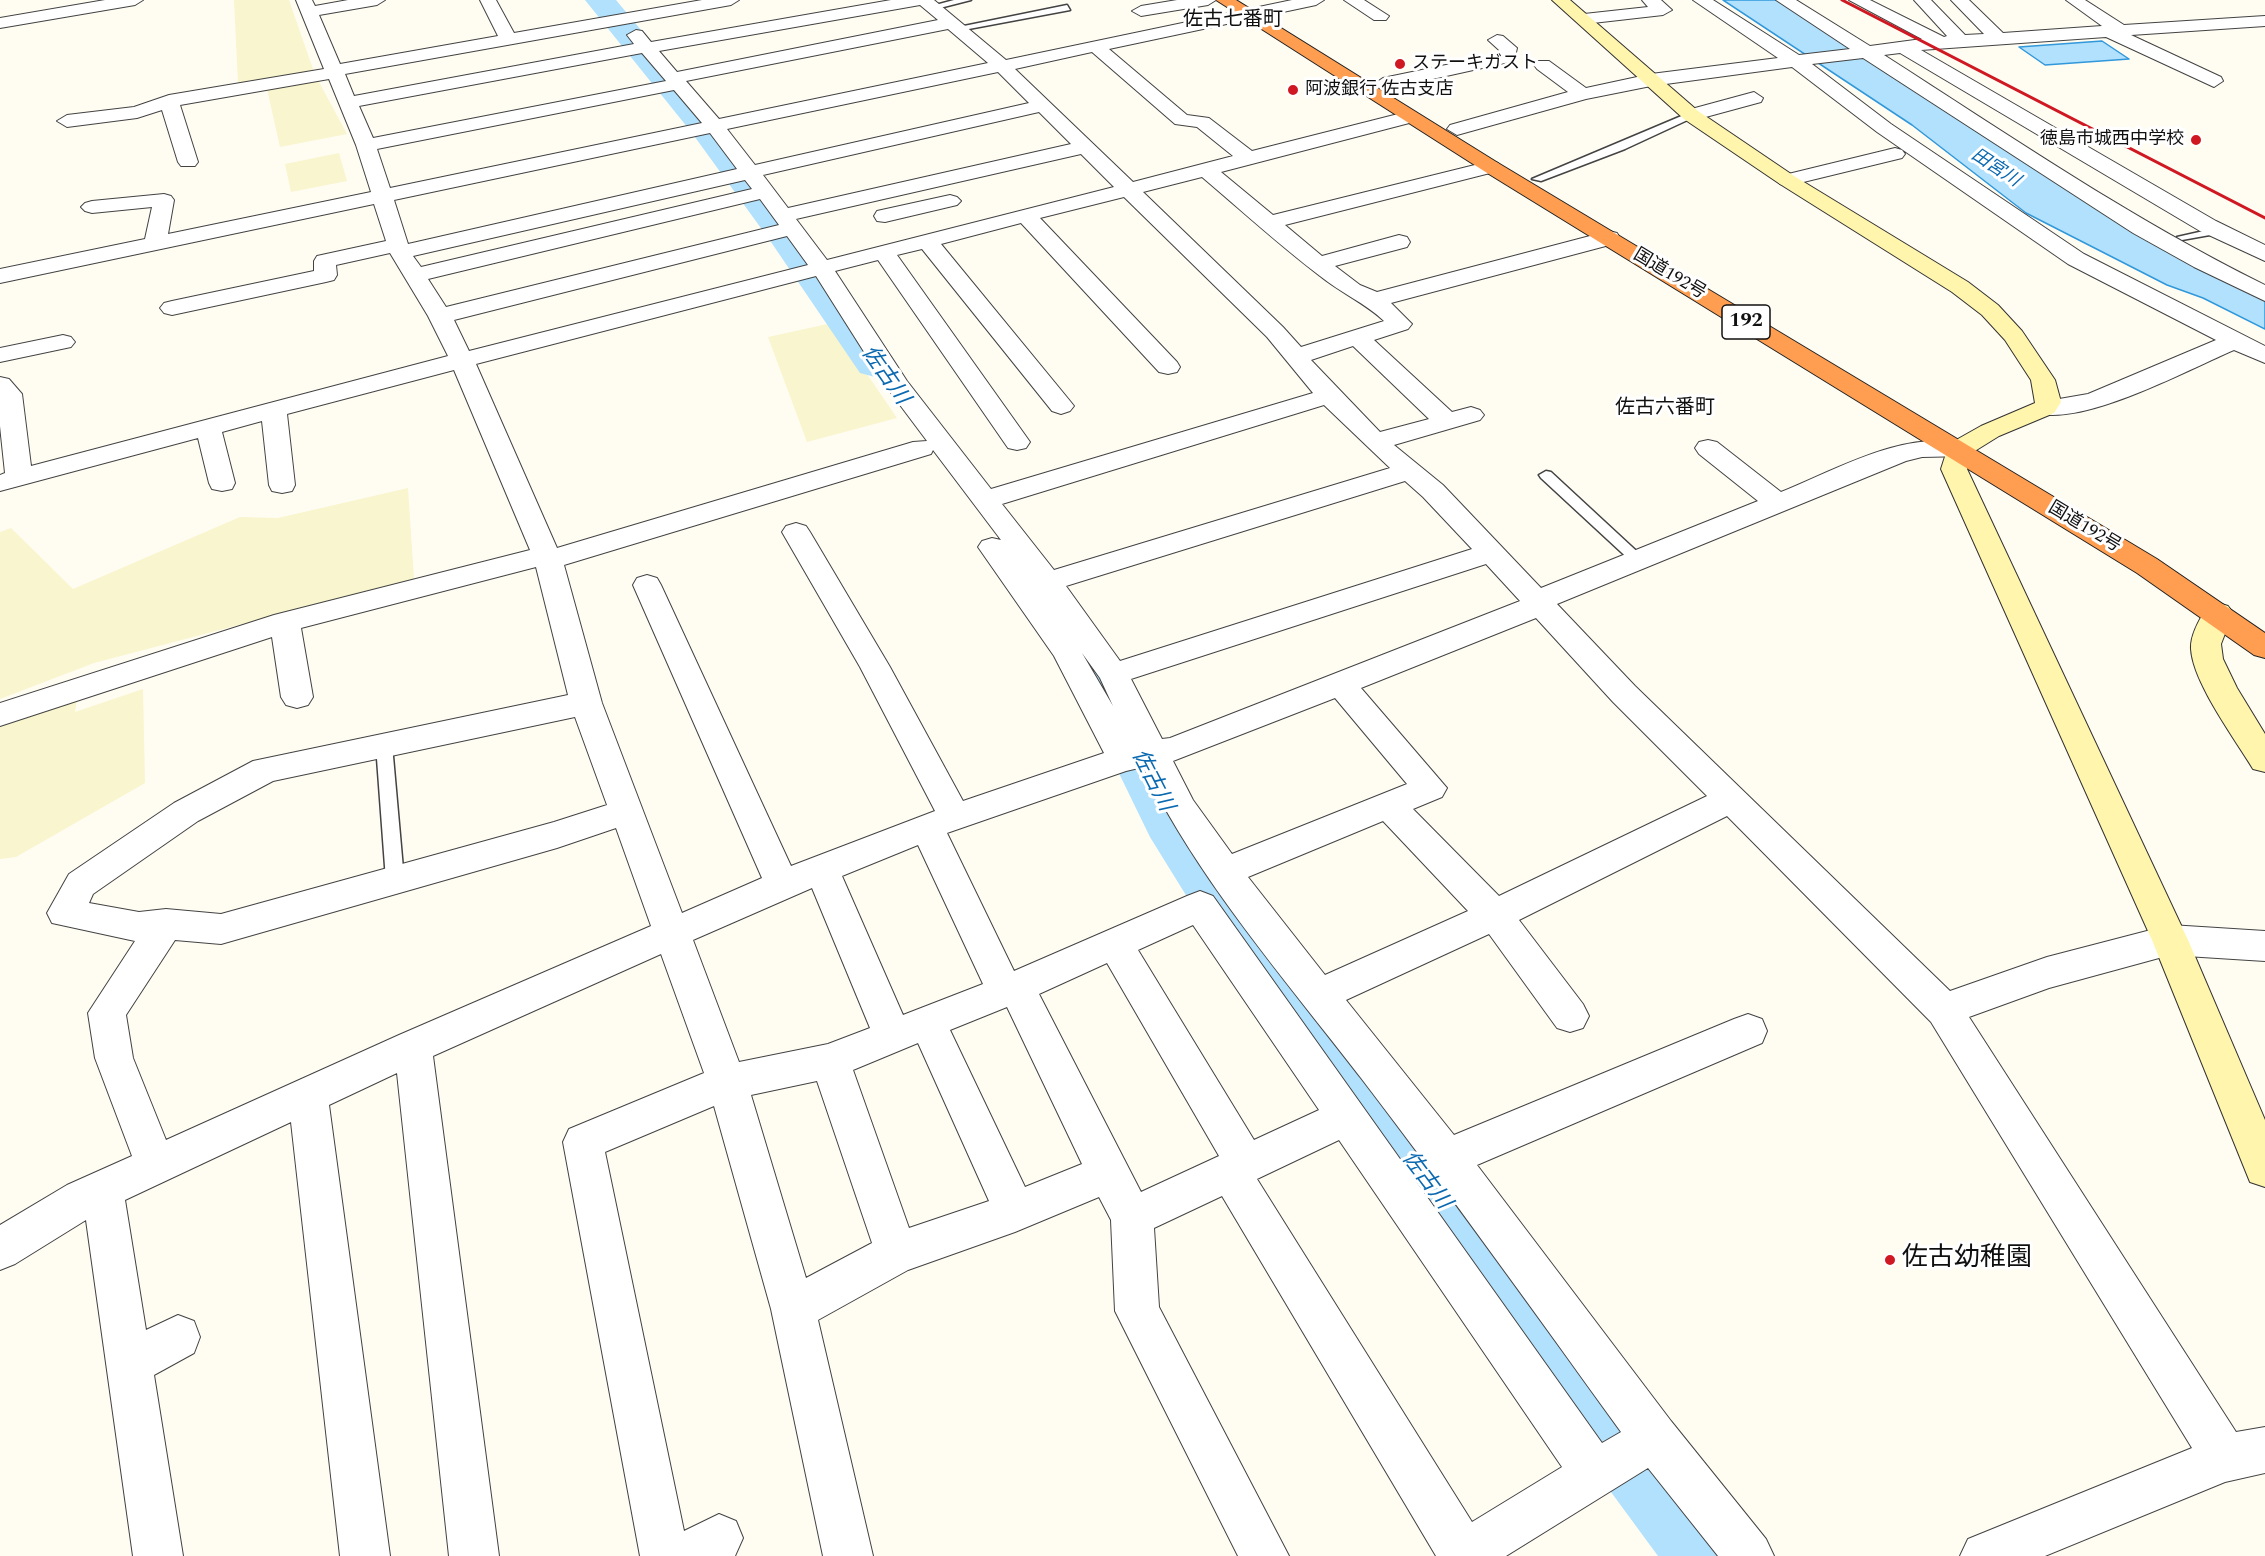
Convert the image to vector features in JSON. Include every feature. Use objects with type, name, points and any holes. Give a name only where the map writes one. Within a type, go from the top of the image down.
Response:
[{"type":"highway","name":"国道192号","points":[[1224,0],[1252,9],[1383,84],[1537,179],[1774,317],[1966,445]]},
{"type":"highway","name":"国道192号","points":[[1252,9],[1410,117],[1491,167],[1966,445],[2225,605],[2265,648]]},
{"type":"street","points":[[2,17],[135,0]]},
{"type":"street","points":[[377,0],[306,6],[366,145],[404,258],[440,316],[462,360],[547,557],[586,703],[727,1082],[793,1309],[848,1556]]},
{"type":"street","points":[[488,0],[508,38]]},
{"type":"street","points":[[610,0],[617,20],[708,126],[784,226],[897,385],[1101,708],[1180,808],[1225,872],[1446,1158],[1628,1454]]},
{"type":"street","points":[[67,121],[137,112],[173,100],[508,38],[731,0]]},
{"type":"street","points":[[1141,11],[1208,0]]},
{"type":"street","points":[[0,276],[1094,45],[1252,9],[1316,0]]},
{"type":"street","points":[[1352,0],[1380,16]]},
{"type":"street","points":[[1560,0],[1691,115],[1787,180],[1960,287],[1990,310],[2014,336],[2043,380],[2048,402],[2045,408]]},
{"type":"street","points":[[1584,19],[1663,10],[1650,0]]},
{"type":"street","points":[[1701,0],[1800,61],[1884,128],[2076,259],[2265,356]]},
{"type":"street","points":[[1785,0],[1864,53],[2172,246],[2265,294]]},
{"type":"street","points":[[1857,0],[1941,42]]},
{"type":"street","points":[[1922,0],[1961,41]]},
{"type":"street","points":[[1959,0],[1998,38]]},
{"type":"street","points":[[2074,0],[2115,31],[2214,81]]},
{"type":"street","points":[[2193,11],[2213,24]]},
{"type":"street","points":[[347,104],[643,48],[946,13],[1041,106],[1089,161],[1129,190],[1275,332],[1329,396],[1375,442],[1433,491],[1623,694],[1944,1010],[2245,1454],[1985,1556]]},
{"type":"street","points":[[772,73],[946,13]]},
{"type":"street","points":[[366,145],[672,83],[946,13]]},
{"type":"street","points":[[1457,129],[1583,94],[1651,81],[1941,42],[2265,21]]},
{"type":"street","points":[[1383,84],[1508,57],[1508,48],[1497,40]]},
{"type":"street","points":[[1094,45],[1182,120],[1202,122],[1249,159]]},
{"type":"street","points":[[1905,48],[2217,231],[2265,254]]},
{"type":"street","points":[[1543,65],[1583,94]]},
{"type":"street","points":[[1691,115],[1755,98]]},
{"type":"street","points":[[92,99],[173,100]]},
{"type":"street","points":[[173,100],[188,162]]},
{"type":"street","points":[[404,258],[743,173],[1041,106]]},
{"type":"street","points":[[0,384],[9,394],[9,481],[462,360],[1410,117]]},
{"type":"street","points":[[1787,180],[1895,154]]},
{"type":"street","points":[[440,316],[784,226],[1089,161]]},
{"type":"street","points":[[1271,222],[1491,167]]},
{"type":"street","points":[[1205,169],[1271,222],[1318,264],[1352,290],[1375,300],[1400,324],[1295,357]]},
{"type":"street","points":[[172,308],[326,275],[325,261],[404,258],[758,194]]},
{"type":"street","points":[[885,216],[965,198]]},
{"type":"street","points":[[92,207],[164,200],[155,245]]},
{"type":"street","points":[[1027,217],[1168,367]]},
{"type":"street","points":[[1375,300],[1609,238]]},
{"type":"street","points":[[928,242],[1061,406]]},
{"type":"street","points":[[1318,264],[1399,242]]},
{"type":"street","points":[[884,253],[1017,442]]},
{"type":"street","points":[[1357,338],[1459,419],[1375,442]]},
{"type":"street","points":[[0,1249],[103,1190],[413,1047],[782,885],[941,822],[1138,756],[1175,749],[1526,611],[1536,602],[1897,455],[1922,449],[1966,445],[2045,408],[2078,405],[2097,399],[2234,341]]},
{"type":"street","points":[[0,355],[63,342]]},
{"type":"street","points":[[971,502],[1329,396]]},
{"type":"street","points":[[274,409],[282,485]]},
{"type":"street","points":[[208,427],[222,483]]},
{"type":"street","points":[[1966,445],[1954,469],[2170,940],[2265,1168]]},
{"type":"street","points":[[0,715],[285,622],[547,557],[922,448]]},
{"type":"street","points":[[1708,448],[1779,504]]},
{"type":"street","points":[[1048,582],[1409,471]]},
{"type":"street","points":[[971,502],[1048,582],[1113,674],[1138,756]]},
{"type":"street","points":[[796,532],[875,667],[1011,989],[1132,1217],[1137,1311],[1264,1556]]},
{"type":"street","points":[[1113,674],[1490,554]]},
{"type":"street","points":[[647,585],[782,885]]},
{"type":"street","points":[[2225,605],[2206,647],[2208,658],[2225,693],[2265,760]]},
{"type":"street","points":[[285,622],[297,697]]},
{"type":"street","points":[[1225,872],[1430,788],[1340,684]]},
{"type":"street","points":[[586,703],[265,770],[186,812],[81,884],[65,914],[139,927],[166,924],[221,929],[558,835],[627,811]]},
{"type":"street","points":[[1319,995],[1495,915],[1731,799]]},
{"type":"street","points":[[1388,805],[1495,915],[1570,1016]]},
{"type":"street","points":[[822,869],[1015,1212]]},
{"type":"street","points":[[665,1556],[583,1142],[727,1082],[830,1061],[1011,989],[1200,906],[1346,1117],[1628,1454],[1749,1556]]},
{"type":"street","points":[[156,1166],[114,1058],[107,1013],[166,924]]},
{"type":"street","points":[[1944,1010],[2047,973],[2170,940],[2265,946]]},
{"type":"street","points":[[1114,942],[1238,1168],[1462,1555],[1628,1454]]},
{"type":"street","points":[[1446,1158],[1748,1031]]},
{"type":"street","points":[[413,1047],[474,1556]]},
{"type":"street","points":[[830,1061],[897,1253]]},
{"type":"street","points":[[308,1095],[365,1556]]},
{"type":"street","points":[[1132,1217],[1346,1117]]},
{"type":"street","points":[[793,1309],[897,1253],[1015,1212],[1108,1173]]},
{"type":"street","points":[[103,1190],[158,1556]]},
{"type":"street","points":[[129,1364],[178,1338]]},
{"type":"lane","points":[[946,13],[1067,8]]},
{"type":"lane","points":[[1537,179],[1621,147],[1691,115]]},
{"type":"lane","points":[[2182,237],[2217,231]]},
{"type":"lane","points":[[1546,476],[1639,561]]},
{"type":"lane","points":[[384,745],[395,880]]},
{"type":"shaded area","points":[[234,0],[289,0],[314,72],[238,83]]},
{"type":"shaded area","points":[[318,80],[347,134],[280,147],[267,89]]},
{"type":"shaded area","points":[[339,153],[347,181],[291,192],[285,164]]},
{"type":"shaded area","points":[[832,323],[897,418],[807,442],[768,337]]},
{"type":"shaded area","points":[[408,488],[414,579],[94,663],[0,699],[0,532],[11,528],[73,589],[240,517],[278,518]]},
{"type":"shaded area","points":[[143,689],[145,783],[16,857],[0,859],[0,727],[77,700],[75,712]]},
{"type":"water","name":"田宮川","points":[[1723,0],[1777,0],[2001,147],[2265,300],[2265,329],[2203,298],[2167,285],[2026,213],[1912,125]]},
{"type":"water","points":[[2102,41],[2129,59],[2045,65],[2019,47]]},
{"type":"waterway","name":"佐古川","points":[[600,0],[704,126],[787,236],[875,364]]},
{"type":"waterway","name":"佐古川","points":[[1040,590],[1102,682],[1171,821],[1280,990],[1711,1556]]},
{"type":"railway","points":[[1842,0],[2265,218]]},
{"type":"place","name":"ステーキガスト","points":[[1400,64]]},
{"type":"place","name":"阿波銀行 佐古支店","points":[[1293,90]]},
{"type":"place","name":"徳島市城西中学校","points":[[2196,140]]},
{"type":"place","name":"佐古幼稚園","points":[[1890,1260]]},
{"type":"district","name":"佐古七番町","points":[[1233,21]]},
{"type":"district","name":"佐古六番町","points":[[1665,409]]}]
